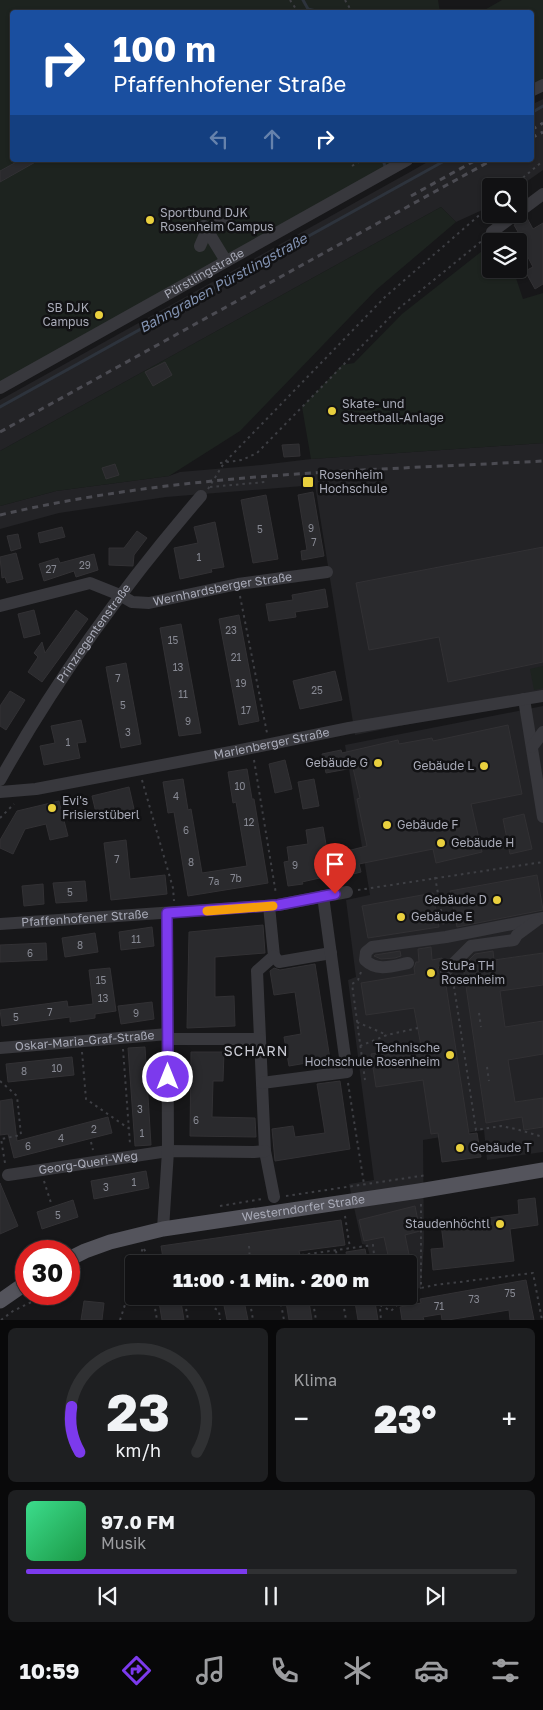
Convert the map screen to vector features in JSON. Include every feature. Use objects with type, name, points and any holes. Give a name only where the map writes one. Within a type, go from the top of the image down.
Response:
[{"type":"main road","name":"Westerndorfer Straße","points":[[80,1254],[102,1245],[142,1241],[163,1229],[419,1191],[543,1170]]},
{"type":"main road","points":[[0,1301],[15,1291]]},
{"type":"street","name":"Pürstlingstraße","points":[[0,388],[403,162]]},
{"type":"street","points":[[527,206],[543,194]]},
{"type":"street","points":[[205,228],[226,220]]},
{"type":"street","points":[[492,232],[504,223]]},
{"type":"street","points":[[205,228],[226,261]]},
{"type":"street","points":[[200,246],[205,228]]},
{"type":"street","name":"Prinzregentenstraße","points":[[0,780],[43,706],[120,595],[205,492]]},
{"type":"street","name":"Wernhardsberger Straße","points":[[0,606],[90,583],[132,602],[149,603],[238,584],[326,572]]},
{"type":"street","name":"Marienberger Straße","points":[[0,792],[31,789],[139,770],[349,728],[543,696]]},
{"type":"street","points":[[524,699],[543,817]]},
{"type":"street","points":[[532,747],[543,732]]},
{"type":"street","name":"Pfaffenhofener Straße","points":[[0,924],[273,906],[347,892]]},
{"type":"street","points":[[262,1083],[347,1072],[323,896]]},
{"type":"street","points":[[273,906],[274,956],[279,962],[331,953]]},
{"type":"street","points":[[163,1229],[168,1151],[171,913]]},
{"type":"street","points":[[408,963],[377,968],[365,960],[366,952],[372,947],[446,937],[541,918]]},
{"type":"street","points":[[449,973],[471,946],[514,940],[517,935],[541,918]]},
{"type":"street","points":[[274,956],[257,971],[262,1083],[260,1152],[274,1197]]},
{"type":"street","name":"Oskar-Maria-Graf-Straße","points":[[0,1048],[122,1038],[260,1039]]},
{"type":"street","name":"Georg-Queri-Weg","points":[[8,1175],[168,1151],[260,1152]]},
{"type":"path","points":[[523,178],[543,161]]},
{"type":"path","points":[[352,166],[359,162]]},
{"type":"path","points":[[205,492],[224,463],[385,297],[482,213]]},
{"type":"path","points":[[220,463],[242,460],[257,453],[398,309],[492,232]]},
{"type":"path","points":[[205,492],[265,482],[265,479]]},
{"type":"path","points":[[238,584],[269,745]]},
{"type":"path","points":[[252,748],[273,906]]},
{"type":"path","points":[[139,770],[174,888],[171,913]]},
{"type":"path","points":[[0,818],[11,805],[28,797],[31,789]]},
{"type":"path","points":[[347,892],[435,877],[543,862]]},
{"type":"path","points":[[435,877],[446,937]]},
{"type":"path","points":[[365,960],[358,980],[352,984],[365,1080]]},
{"type":"path","points":[[449,973],[476,1130],[501,1126],[543,1137]]},
{"type":"path","points":[[479,1013],[481,1027]]},
{"type":"path","points":[[356,1022],[387,1035]]},
{"type":"path","points":[[359,1046],[387,1035],[418,1028]]},
{"type":"path","points":[[122,1038],[130,1146],[141,1155]]},
{"type":"path","points":[[81,1041],[86,1099],[128,1128]]},
{"type":"path","points":[[487,1067],[489,1081]]},
{"type":"path","points":[[347,1072],[364,1184]]},
{"type":"path","points":[[0,1081],[17,1096],[21,1135],[1,1139],[8,1175]]},
{"type":"path","points":[[41,1170],[51,1203]]},
{"type":"path","points":[[217,1207],[429,1175]]},
{"type":"path","points":[[419,1191],[421,1207],[421,1288]]},
{"type":"path","points":[[345,1216],[350,1248]]},
{"type":"path","points":[[343,1232],[347,1231]]},
{"type":"path","points":[[140,1255],[142,1241]]},
{"type":"path","points":[[142,1241],[149,1255]]},
{"type":"path","points":[[306,1255],[373,1245],[374,1255]]},
{"type":"path","points":[[249,1246],[250,1255]]},
{"type":"path","points":[[336,1251],[337,1255]]},
{"type":"path","points":[[417,1290],[435,1285],[534,1273],[542,1320]]},
{"type":"path","points":[[1,1320],[27,1305]]},
{"type":"path","points":[[120,1320],[125,1305]]},
{"type":"path","points":[[154,1305],[157,1320]]},
{"type":"path","points":[[186,1305],[188,1320]]},
{"type":"path","points":[[214,1305],[218,1311],[220,1320]]},
{"type":"path","points":[[250,1305],[253,1320]]},
{"type":"path","points":[[280,1305],[284,1320]]},
{"type":"path","points":[[314,1305],[316,1320]]},
{"type":"path","points":[[344,1305],[346,1320]]},
{"type":"path","points":[[380,1305],[391,1312],[398,1305]]},
{"type":"path","points":[[380,1305],[381,1320]]},
{"type":"shaded area","name":"Sportbund DJK Rosenheim Campus","points":[[0,0],[438,0],[440,10],[10,10],[10,162],[403,162],[0,388]]},
{"type":"shaded area","points":[[502,0],[543,0],[543,85],[534,90],[534,10],[484,10]]},
{"type":"shaded area","points":[[543,99],[543,170],[527,181],[527,178],[482,178],[482,210],[456,222],[441,207],[0,451],[0,400],[427,162],[534,162],[534,104]]},
{"type":"shaded area","points":[[441,207],[456,222],[376,290],[240,431],[169,476],[56,491],[0,506],[0,451]]},
{"type":"shaded area","points":[[482,251],[482,278],[516,278],[523,299],[543,293],[543,443],[311,459],[302,407],[342,365],[354,363],[402,314]]},
{"type":"shaded area","points":[[543,443],[543,697],[355,735],[315,485],[166,497],[59,513],[0,529],[0,506],[56,491],[169,476],[180,472],[311,459]]},
{"type":"shaded area","points":[[543,666],[543,688],[534,690],[530,669]]},
{"type":"shaded area","name":"Technische Hochschule Rosenheim","points":[[543,706],[543,1152],[487,1160],[484,1130],[423,1140],[424,1243],[421,1288],[417,1289],[417,1255],[370,1255],[367,1245],[362,1244],[349,1184],[374,1180],[348,980],[356,977],[346,900],[370,895],[345,745]]},
{"type":"building","points":[[16,162],[35,162],[0,182],[0,171]]},
{"type":"building","points":[[527,218],[533,229],[543,223],[543,284],[535,289],[527,275],[527,270],[533,267],[527,255],[527,233],[519,233],[514,225],[527,223]]},
{"type":"building","points":[[165,362],[172,375],[153,386],[145,372]]},
{"type":"building","points":[[299,444],[300,456],[284,457],[282,445]]},
{"type":"building","points":[[115,464],[119,475],[106,479],[102,468]]},
{"type":"building","points":[[313,492],[324,556],[302,560],[301,551],[307,550],[298,495]]},
{"type":"building","points":[[266,495],[278,559],[253,563],[241,500]]},
{"type":"building","points":[[215,522],[224,567],[211,569],[212,572],[180,579],[174,548],[198,543],[194,527]]},
{"type":"building","points":[[62,527],[65,537],[40,543],[38,533]]},
{"type":"building","points":[[137,531],[147,538],[134,555],[133,566],[109,565],[109,548],[124,548]]},
{"type":"building","points":[[18,534],[21,548],[11,551],[7,536]]},
{"type":"building","points":[[543,547],[543,662],[448,682],[439,637],[369,650],[356,583]]},
{"type":"building","points":[[16,553],[23,579],[7,583],[5,577],[2,578],[0,557]]},
{"type":"building","points":[[94,554],[98,570],[76,577],[74,571],[44,581],[39,564],[58,558],[60,563]]},
{"type":"building","points":[[325,589],[328,607],[295,612],[296,617],[269,621],[266,604],[293,600],[292,595]]},
{"type":"building","points":[[34,610],[40,634],[24,638],[18,614]]},
{"type":"building","points":[[76,610],[88,619],[42,682],[28,672],[38,657],[34,653],[42,642],[45,653]]},
{"type":"building","points":[[239,615],[259,721],[239,725],[219,619]]},
{"type":"building","points":[[181,624],[201,733],[179,736],[160,628]]},
{"type":"building","points":[[126,663],[141,744],[121,748],[106,667]]},
{"type":"building","points":[[335,671],[342,700],[300,709],[293,681]]},
{"type":"building","points":[[10,691],[25,700],[6,730],[0,726],[0,706]]},
{"type":"building","points":[[81,720],[86,742],[77,743],[80,758],[44,765],[40,746],[55,743],[51,726]]},
{"type":"building","points":[[508,725],[522,794],[471,804],[482,852],[436,863],[433,849],[359,864],[361,872],[345,876],[339,853],[367,846],[357,799],[360,798],[353,768],[326,773],[322,754],[341,750],[342,753],[398,740],[399,744],[432,738],[433,741]]},
{"type":"building","points":[[285,760],[292,789],[275,793],[269,764]]},
{"type":"building","points":[[247,769],[268,883],[188,896],[174,812],[168,813],[163,782],[183,779],[188,810],[191,809],[202,873],[247,866],[236,802],[233,803],[228,772]]},
{"type":"building","points":[[314,779],[319,806],[303,809],[298,782]]},
{"type":"building","points":[[129,787],[134,809],[97,817],[92,796]]},
{"type":"building","points":[[59,801],[68,836],[50,840],[46,824],[25,829],[13,854],[0,848],[0,840],[17,811]]},
{"type":"building","points":[[524,814],[532,849],[510,854],[503,819]]},
{"type":"building","points":[[323,827],[328,856],[320,858],[324,877],[302,882],[303,884],[288,886],[284,862],[289,861],[287,847],[308,844],[306,830]]},
{"type":"building","points":[[126,840],[130,879],[165,875],[167,894],[111,900],[104,843]]},
{"type":"building","name":"Gebäude D","points":[[537,875],[543,910],[457,927],[450,891]]},
{"type":"building","points":[[85,881],[87,901],[56,903],[53,883]]},
{"type":"building","points":[[43,884],[44,904],[24,906],[22,886]]},
{"type":"building","name":"Gebäude E","points":[[433,893],[439,927],[368,938],[362,906]]},
{"type":"building","points":[[263,925],[265,953],[215,957],[215,997],[234,996],[235,1026],[187,1028],[189,932]]},
{"type":"building","points":[[152,927],[154,946],[121,950],[119,932]]},
{"type":"building","points":[[95,933],[98,952],[65,957],[62,938]]},
{"type":"building","points":[[46,943],[47,960],[0,962],[0,945]]},
{"type":"building","points":[[431,947],[432,960],[442,958],[443,963],[438,968],[438,973],[445,979],[469,1134],[477,1133],[481,1157],[442,1162],[438,1133],[431,1134],[423,1080],[376,1087],[371,1054],[421,1046],[414,1008],[366,1015],[361,983],[415,974],[416,962],[419,962],[418,949]]},
{"type":"building","points":[[400,951],[401,956],[395,958],[381,959],[374,956],[375,955]]},
{"type":"building","points":[[493,951],[494,960],[543,953],[543,985],[500,991],[505,1027],[543,1021],[543,1054],[508,1060],[515,1102],[543,1098],[543,1127],[524,1130],[522,1117],[486,1123],[463,966],[475,954]]},
{"type":"building","points":[[315,964],[330,1059],[289,1066],[284,1037],[301,1034],[295,992],[274,995],[270,971],[274,968],[280,970]]},
{"type":"building","points":[[110,968],[116,1011],[95,1014],[95,1018],[70,1022],[70,1017],[2,1026],[0,1010],[67,1001],[68,1007],[93,1004],[89,970]]},
{"type":"building","points":[[152,1002],[154,1019],[121,1024],[118,1006]]},
{"type":"building","points":[[145,1047],[151,1145],[135,1146],[128,1048]]},
{"type":"building","points":[[191,1052],[224,1052],[223,1081],[213,1081],[212,1117],[255,1118],[256,1137],[190,1136]]},
{"type":"building","points":[[72,1057],[74,1075],[8,1082],[6,1064]]},
{"type":"building","points":[[340,1081],[350,1149],[275,1161],[272,1129],[293,1126],[295,1137],[325,1133],[317,1084]]},
{"type":"building","points":[[12,1099],[17,1141],[108,1117],[112,1133],[14,1158],[8,1134],[0,1135],[0,1101]]},
{"type":"building","points":[[146,1171],[149,1188],[94,1199],[91,1181]]},
{"type":"building","points":[[0,1183],[18,1226],[0,1234]]},
{"type":"building","points":[[535,1198],[538,1225],[510,1229],[514,1261],[433,1270],[431,1249],[444,1248],[441,1224],[519,1214],[518,1200]]},
{"type":"building","points":[[73,1200],[78,1217],[42,1229],[37,1212]]},
{"type":"building","points":[[415,1206],[420,1231],[405,1235],[409,1255],[388,1255],[384,1237],[364,1241],[359,1220]]},
{"type":"building","points":[[341,1220],[345,1245],[299,1251],[300,1255],[162,1255],[161,1246]]},
{"type":"building","points":[[365,1249],[366,1255],[346,1255],[346,1252]]},
{"type":"building","points":[[526,1280],[534,1320],[510,1320],[509,1310],[448,1320],[442,1320],[441,1314],[423,1317],[424,1320],[402,1320],[400,1307],[417,1305],[421,1303],[420,1299]]},
{"type":"building","points":[[84,1301],[104,1303],[102,1320],[81,1320]]},
{"type":"building","points":[[160,1305],[182,1305],[184,1320],[162,1320]]},
{"type":"building","points":[[224,1305],[245,1305],[248,1320],[227,1320]]},
{"type":"building","points":[[286,1305],[310,1305],[312,1320],[289,1320]]},
{"type":"building","points":[[356,1305],[376,1305],[378,1320],[358,1320]]},
{"type":"waterway","points":[[303,0],[308,9],[312,10]]},
{"type":"waterway","name":"Bahngraben Pürstlingstraße","points":[[534,111],[543,106]]},
{"type":"waterway","points":[[384,162],[386,169]]},
{"type":"waterway","name":"Bahngraben Pürstlingstraße","points":[[0,407],[442,162]]},
{"type":"railway","points":[[534,128],[543,123]]},
{"type":"railway","points":[[534,136],[543,132]]},
{"type":"railway","points":[[411,196],[472,162]]},
{"type":"railway","points":[[0,432],[488,162]]},
{"type":"railway","points":[[0,515],[134,490],[202,482],[338,471],[543,461]]},
{"type":"slow traffic","points":[[207,911],[273,906]]},
{"type":"place","name":"Sportbund DJK Rosenheim Campus","points":[[150,220]]},
{"type":"place","name":"SB DJK Campus","points":[[99,315]]},
{"type":"place","name":"Skate- und Streetball-Anlage","points":[[332,411]]},
{"type":"place","name":"Rosenheim Hochschule","points":[[308,482]]},
{"type":"place","name":"Gebäude G","points":[[378,763]]},
{"type":"place","name":"Gebäude L","points":[[484,766]]},
{"type":"place","name":"Evi's Frisierstüberl","points":[[52,808]]},
{"type":"place","name":"Gebäude F","points":[[387,825]]},
{"type":"place","name":"Gebäude H","points":[[441,843]]},
{"type":"place","name":"Gebäude D","points":[[497,900]]},
{"type":"place","name":"Gebäude E","points":[[401,917]]},
{"type":"place","name":"StuPa TH Rosenheim","points":[[431,973]]},
{"type":"place","name":"Technische Hochschule Rosenheim","points":[[450,1055]]},
{"type":"place","name":"Gebäude T","points":[[460,1148]]},
{"type":"place","name":"Staudenhöchtl","points":[[500,1224]]},
{"type":"district","name":"SCHARN","points":[[256,1051]]},
{"type":"route","points":[[168,1077],[167,913],[278,905],[335,894]]}]
